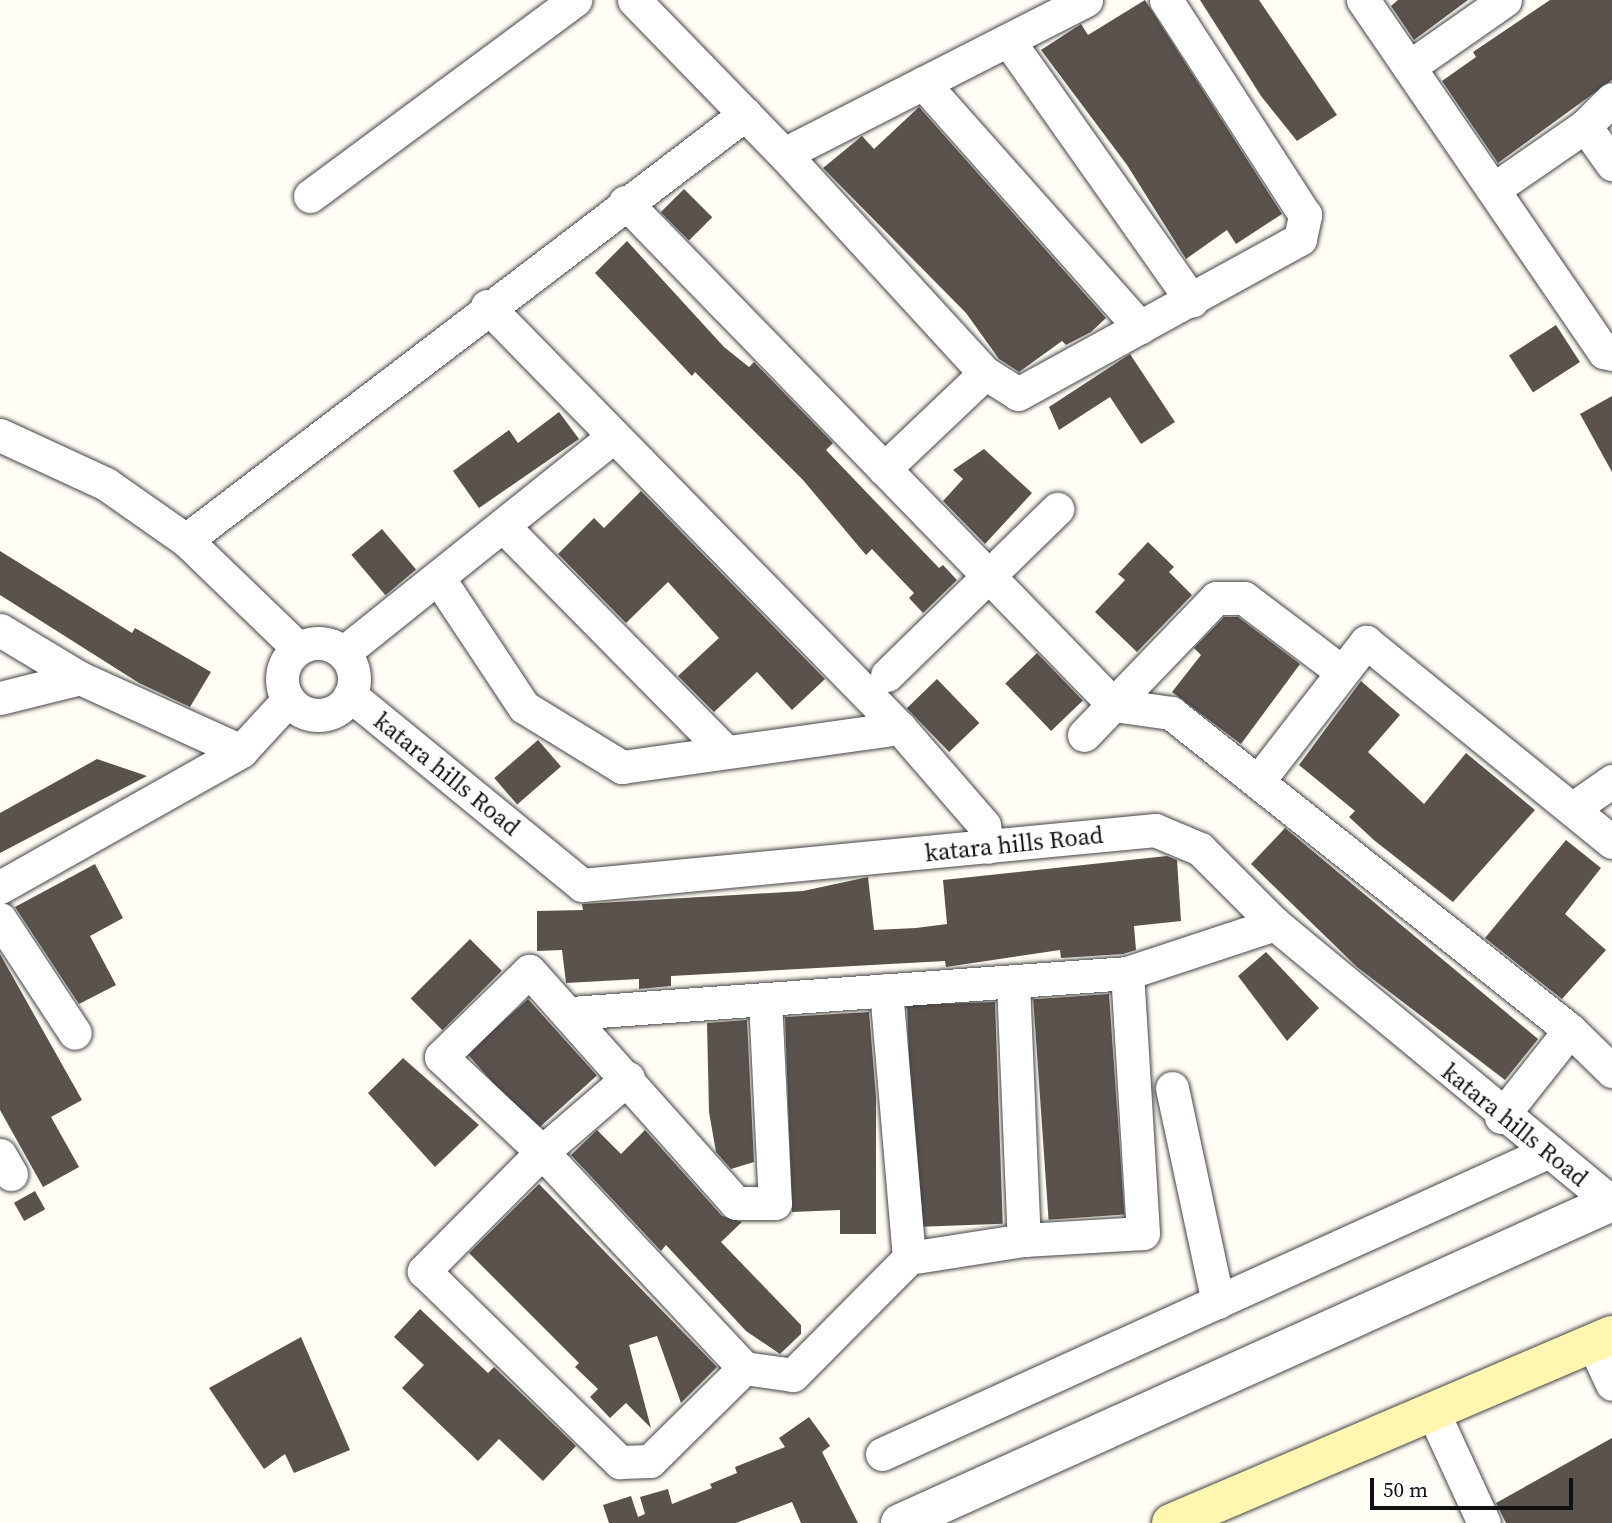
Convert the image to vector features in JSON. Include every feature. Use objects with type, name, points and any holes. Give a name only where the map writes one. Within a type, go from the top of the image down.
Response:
[{"type":"main road","points":[[1171,1523],[1603,1339]]},
{"type":"street","points":[[310,196],[575,0]]},
{"type":"street","points":[[634,0],[785,154],[985,373],[1018,394],[1192,301],[1300,239],[1305,215],[1166,0]]},
{"type":"street","points":[[785,154],[1086,0]]},
{"type":"street","points":[[1363,0],[1604,352],[1612,354]]},
{"type":"street","points":[[1409,67],[1505,0]]},
{"type":"street","points":[[1008,40],[1192,301]]},
{"type":"street","points":[[923,83],[1140,327]]},
{"type":"street","points":[[1494,189],[1585,126],[1612,99]]},
{"type":"street","points":[[186,540],[487,306],[745,114]]},
{"type":"street","points":[[1585,126],[1612,164]]},
{"type":"street","points":[[625,202],[987,578],[1114,705],[1171,713],[1259,780],[1570,1030],[1612,1071]]},
{"type":"street","points":[[487,306],[900,728],[984,825],[988,847]]},
{"type":"street","points":[[884,469],[985,373]]},
{"type":"street","points":[[0,435],[106,484],[186,540],[298,648]]},
{"type":"street","points":[[343,653],[504,527],[614,436]]},
{"type":"street","points":[[887,676],[1057,509]]},
{"type":"street","points":[[504,527],[723,749]]},
{"type":"street","points":[[439,579],[524,706],[622,767],[723,749],[900,728]]},
{"type":"street","points":[[1084,735],[1216,598],[1244,598],[1340,671]]},
{"type":"street","points":[[0,631],[80,678],[241,751]]},
{"type":"street","points":[[1259,780],[1340,671],[1366,642],[1612,842]]},
{"type":"street","points":[[321,643],[343,653],[354,673],[350,695],[320,715],[308,714],[288,700],[283,666],[298,648],[321,643]]},
{"type":"street","points":[[0,698],[80,678]]},
{"type":"street","name":"katara hills Road","points":[[350,695],[582,885],[1155,830],[1200,849],[1275,925],[1501,1117],[1612,1202]]},
{"type":"street","points":[[0,887],[241,751],[288,700]]},
{"type":"street","points":[[1572,809],[1612,781]]},
{"type":"street","points":[[0,919],[75,1033]]},
{"type":"street","points":[[571,1013],[1127,973],[1275,925]]},
{"type":"street","points":[[765,1000],[775,1203],[736,1203],[571,1013],[529,971],[441,1057],[542,1152],[744,1368],[793,1374],[909,1258],[1024,1240],[1143,1233],[1127,973]]},
{"type":"street","points":[[1013,982],[1024,1240]]},
{"type":"street","points":[[886,989],[909,1258]]},
{"type":"street","points":[[1501,1117],[1570,1030]]},
{"type":"street","points":[[628,1078],[542,1152],[424,1271],[620,1462],[650,1461],[744,1368]]},
{"type":"street","points":[[1172,1088],[1218,1302]]},
{"type":"street","points":[[882,1454],[1547,1153]]},
{"type":"street","points":[[901,1523],[1612,1202]]},
{"type":"street","points":[[1603,1339],[1612,1384]]},
{"type":"street","points":[[1432,1410],[1483,1523]]},
{"type":"building","points":[[1145,0],[1282,214],[1236,244],[1227,230],[1186,259],[1127,165],[1041,50],[1081,24],[1088,35]]},
{"type":"building","points":[[1200,0],[1259,0],[1337,115],[1297,141],[1261,96]]},
{"type":"building","points":[[1398,0],[1468,0],[1414,40],[1391,6]]},
{"type":"building","points":[[1550,0],[1612,0],[1612,80],[1498,163],[1442,81],[1476,57],[1473,52]]},
{"type":"building","points":[[919,107],[1106,318],[1091,332],[1066,345],[1062,341],[1019,372],[999,359],[966,313],[823,168],[862,136],[874,149]]},
{"type":"building","points":[[684,189],[712,217],[689,241],[661,212]]},
{"type":"building","points":[[627,241],[724,347],[749,367],[754,362],[833,443],[826,450],[939,568],[943,565],[957,580],[923,613],[909,598],[914,593],[872,549],[866,555],[803,480],[695,372],[692,376],[595,273]]},
{"type":"building","points":[[1556,325],[1580,362],[1533,392],[1509,355]]},
{"type":"building","points":[[1130,354],[1175,422],[1141,444],[1110,397],[1059,430],[1049,407]]},
{"type":"building","points":[[1612,396],[1612,472],[1580,414]]},
{"type":"building","points":[[559,412],[579,439],[479,508],[453,471],[509,430],[518,443]]},
{"type":"building","points":[[984,449],[1032,493],[985,544],[943,501],[963,479],[953,470]]},
{"type":"building","points":[[641,491],[825,679],[792,710],[757,672],[714,712],[678,676],[719,638],[668,582],[626,623],[558,554],[594,518],[604,528]]},
{"type":"building","points":[[382,529],[416,570],[385,595],[351,555]]},
{"type":"building","points":[[1148,542],[1174,567],[1169,572],[1192,595],[1137,652],[1095,612],[1125,580],[1118,574]]},
{"type":"building","points":[[0,551],[132,633],[135,628],[211,672],[190,707],[139,683],[0,595]]},
{"type":"building","points":[[1224,617],[1238,617],[1300,664],[1241,744],[1172,692],[1201,655],[1194,648]]},
{"type":"building","points":[[1037,653],[1083,700],[1051,731],[1005,684]]},
{"type":"building","points":[[937,679],[979,723],[949,752],[907,708]]},
{"type":"building","points":[[1361,681],[1400,715],[1368,752],[1424,804],[1466,753],[1535,810],[1453,902],[1375,841],[1349,817],[1355,811],[1299,765]]},
{"type":"building","points":[[538,740],[561,766],[517,804],[494,778]]},
{"type":"building","points":[[97,759],[147,776],[0,853],[0,813]]},
{"type":"building","points":[[1285,828],[1538,1039],[1505,1080],[1357,967],[1251,864]]},
{"type":"building","points":[[1566,840],[1601,868],[1565,914],[1606,950],[1562,999],[1485,938]]},
{"type":"building","points":[[1167,856],[1177,860],[1181,921],[1134,926],[1136,950],[1123,954],[1061,958],[1060,950],[946,967],[945,961],[671,976],[671,986],[639,989],[639,979],[566,983],[562,950],[537,951],[537,911],[583,910],[582,904],[803,891],[868,877],[874,930],[916,928],[947,924],[943,880]]},
{"type":"building","points":[[95,864],[123,918],[90,936],[116,985],[79,1004],[15,907]]},
{"type":"building","points":[[470,939],[502,971],[442,1030],[411,998]]},
{"type":"building","points":[[1266,952],[1319,1008],[1287,1041],[1238,976]]},
{"type":"building","points":[[0,954],[82,1100],[51,1117],[79,1167],[43,1187],[0,1110]]},
{"type":"building","points":[[1109,994],[1124,1214],[1049,1220],[1033,999]]},
{"type":"building","points":[[528,999],[597,1076],[536,1130],[467,1054]]},
{"type":"building","points":[[995,1002],[1003,1224],[915,1227],[907,1005]]},
{"type":"building","points":[[869,1012],[876,1097],[876,1234],[840,1234],[840,1210],[792,1212],[785,1017]]},
{"type":"building","points":[[747,1020],[754,1162],[731,1169],[716,1152],[709,1112],[707,1023]]},
{"type":"building","points":[[403,1058],[479,1125],[435,1167],[368,1093]]},
{"type":"building","points":[[597,1130],[621,1154],[645,1130],[722,1216],[742,1222],[721,1242],[801,1325],[801,1334],[780,1354],[746,1331],[666,1245],[661,1251],[571,1155]]},
{"type":"building","points":[[539,1184],[717,1367],[681,1403],[657,1336],[629,1345],[651,1428],[626,1403],[610,1418],[590,1397],[598,1389],[575,1367],[579,1363],[469,1253]]},
{"type":"building","points":[[35,1191],[45,1209],[24,1221],[14,1203]]},
{"type":"building","points":[[420,1309],[488,1373],[494,1367],[576,1446],[543,1481],[499,1439],[478,1461],[402,1388],[424,1365],[394,1337]]},
{"type":"building","points":[[301,1337],[350,1450],[294,1473],[285,1454],[264,1469],[209,1388]]},
{"type":"building","points":[[809,1417],[830,1446],[822,1452],[858,1523],[801,1523],[792,1502],[736,1523],[609,1523],[603,1505],[631,1496],[638,1517],[645,1514],[640,1497],[668,1489],[672,1504],[712,1488],[710,1484],[737,1473],[735,1467],[785,1447],[779,1438]]},
{"type":"building","points":[[1612,1438],[1612,1523],[1506,1523],[1496,1503]]}]
